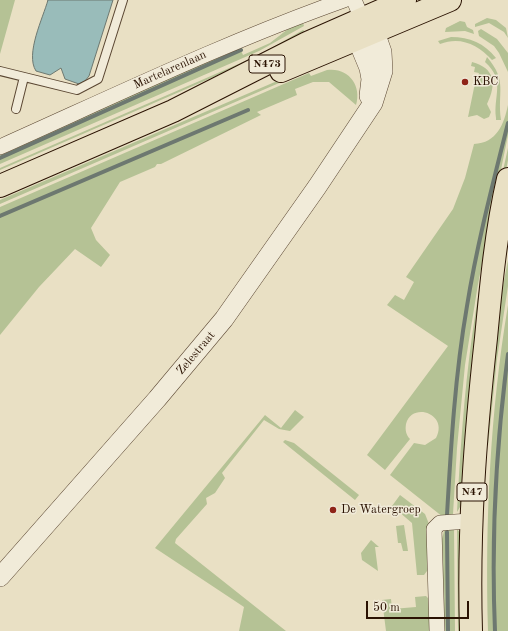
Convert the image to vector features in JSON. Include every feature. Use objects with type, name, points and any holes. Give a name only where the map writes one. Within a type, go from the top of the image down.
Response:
[{"type":"main road","name":"N473","points":[[362,22],[405,0]]},
{"type":"main road","name":"N473","points":[[0,186],[173,110],[306,43],[362,22],[450,0]]},
{"type":"main road","name":"N47","points":[[471,631],[470,521],[478,402],[493,267],[508,179]]},
{"type":"main road","name":"N47","points":[[484,354],[508,240]]},
{"type":"street","name":"Martelarenlaan","points":[[0,147],[209,53],[281,23],[344,0]]},
{"type":"street","name":"Zelestraat","points":[[0,578],[157,399],[224,319],[317,187],[368,109],[371,78],[362,22]]},
{"type":"street","points":[[437,631],[434,528],[440,523],[470,521]]},
{"type":"lane","points":[[0,71],[77,90],[98,79],[122,0]]},
{"type":"lane","points":[[16,109],[24,77]]},
{"type":"green space","points":[[0,0],[15,0],[0,54]]},
{"type":"green space","points":[[487,18],[496,20],[506,28],[508,38],[504,32],[489,23],[475,27],[475,24]]},
{"type":"green space","points":[[460,21],[465,22],[467,27],[473,30],[474,34],[465,31],[445,32],[446,28]]},
{"type":"green space","points":[[303,23],[304,26],[259,51],[0,164],[0,150],[238,44],[243,55],[270,43],[288,29]]},
{"type":"green space","points":[[481,29],[497,39],[508,53],[508,72],[494,46],[479,36],[478,31]]},
{"type":"green space","points":[[303,30],[306,32],[255,59],[0,170],[0,168],[259,55]]},
{"type":"green space","points":[[451,37],[464,38],[476,42],[487,48],[496,58],[492,60],[481,50],[469,43],[455,41],[440,44],[438,41]]},
{"type":"green space","points":[[487,57],[500,80],[501,120],[496,120],[497,82],[491,69],[485,62]]},
{"type":"green space","points":[[472,62],[485,68],[492,78],[492,90],[487,104],[491,112],[489,117],[484,119],[477,115],[468,117],[474,88],[479,73],[474,72],[475,67],[471,66]]},
{"type":"green space","points":[[319,63],[316,67],[0,204],[0,200]]},
{"type":"green space","points":[[327,70],[341,71],[352,79],[357,91],[356,105],[329,82],[313,82],[295,89],[297,95],[257,112],[261,115],[161,164],[157,164],[155,167],[120,182],[91,228],[96,240],[110,255],[101,267],[75,249],[39,287],[0,335],[0,207],[309,73],[311,76]]},
{"type":"green space","points":[[508,105],[508,135],[478,284],[465,365],[457,448],[453,514],[443,517],[390,475],[414,443],[425,445],[436,438],[439,430],[438,422],[434,417],[428,413],[422,412],[415,413],[410,417],[406,424],[406,428],[410,439],[385,470],[367,455],[448,346],[387,305],[395,295],[404,300],[414,282],[406,277],[453,209],[465,178],[474,144],[482,143],[494,136],[502,125]]},
{"type":"green space","points":[[508,148],[508,160],[501,198],[463,502],[457,512],[459,468],[472,336],[488,242]]},
{"type":"green space","points":[[508,260],[508,286],[497,359],[488,446],[485,440],[500,301]]},
{"type":"green space","points":[[508,305],[508,631],[488,631],[487,549],[490,468],[497,386]]},
{"type":"green space","points":[[295,410],[304,417],[290,431],[279,429],[264,420],[222,473],[225,478],[215,493],[206,498],[207,504],[176,539],[175,543],[286,631],[239,631],[244,607],[155,548],[265,415],[281,428]]},
{"type":"green space","points":[[285,440],[294,443],[359,495],[355,500],[283,442]]},
{"type":"green space","points":[[400,495],[425,514],[429,524],[430,567],[424,575],[417,575],[412,523],[392,506]]},
{"type":"green space","points":[[404,525],[408,551],[403,551],[401,543],[398,543],[396,526]]},
{"type":"green space","points":[[454,528],[455,631],[443,631],[442,539],[444,531]]},
{"type":"green space","points":[[457,529],[462,535],[463,631],[458,631]]},
{"type":"green space","points":[[371,540],[379,547],[375,547],[378,571],[362,560],[361,553]]},
{"type":"green space","points":[[426,596],[429,599],[431,631],[386,631],[382,600],[391,599],[392,609],[416,607],[415,597]]},
{"type":"water","points":[[48,0],[113,0],[89,76],[85,81],[79,84],[65,79],[61,68],[50,75],[36,71],[33,64],[36,36]]},
{"type":"waterway","points":[[0,158],[241,50]]},
{"type":"waterway","points":[[0,216],[248,110]]},
{"type":"waterway","points":[[447,515],[454,410],[463,332],[480,237],[508,123]]},
{"type":"waterway","points":[[495,631],[494,527],[500,423],[508,354]]},
{"type":"waterway","points":[[447,532],[448,631]]},
{"type":"place","name":"KBC","points":[[465,82]]},
{"type":"place","name":"De Watergroep","points":[[333,510]]}]
